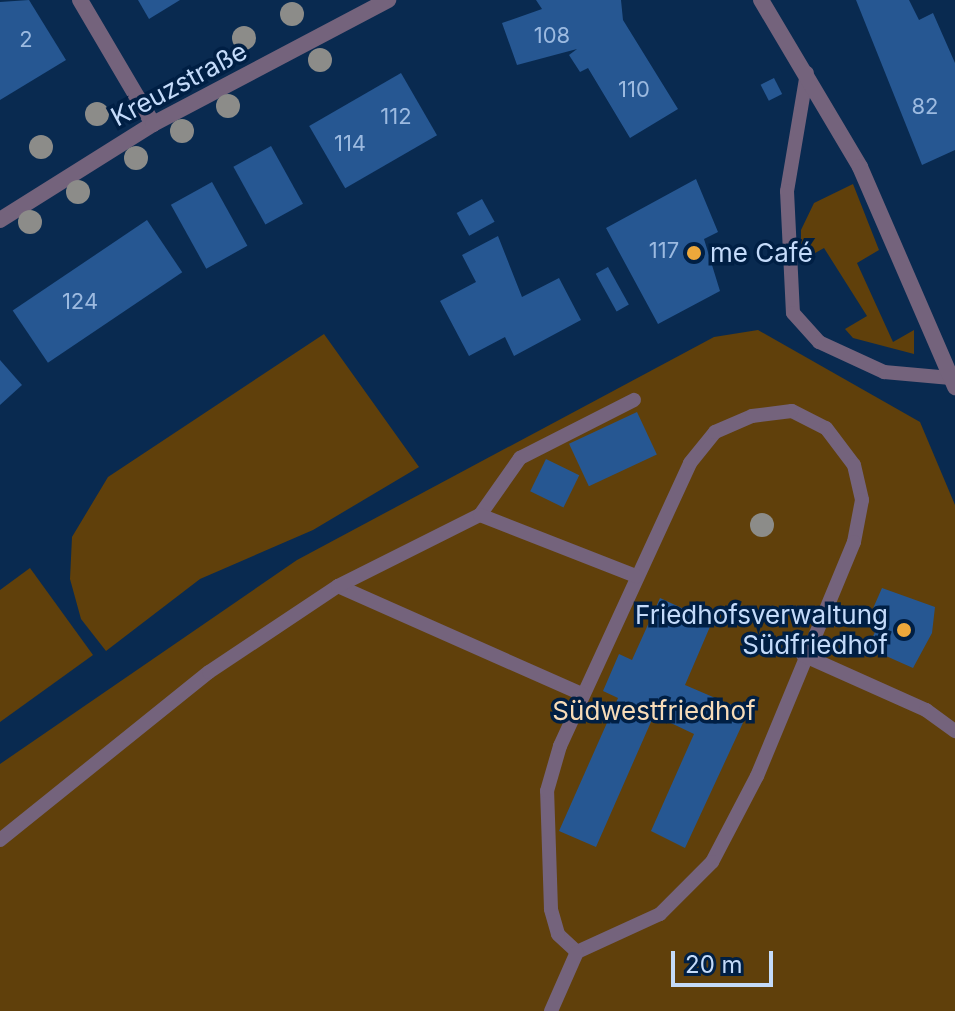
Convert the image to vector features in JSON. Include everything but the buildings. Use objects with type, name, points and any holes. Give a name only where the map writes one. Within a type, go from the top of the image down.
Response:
[{"type":"street","points":[[80,0],[153,124]]},
{"type":"street","name":"Kreuzstraße","points":[[0,220],[153,124],[388,0]]},
{"type":"street","points":[[761,0],[860,167],[953,382]]},
{"type":"lane","points":[[807,73],[787,191],[793,313],[819,342],[884,372],[953,382]]},
{"type":"lane","points":[[0,840],[209,672],[338,586],[480,515],[520,458],[634,400]]},
{"type":"lane","points":[[551,1011],[577,952],[660,914],[712,862],[757,776],[803,655],[854,542],[862,500],[854,465],[826,428],[792,411],[752,416],[715,432],[690,463],[582,694],[547,791],[551,909],[558,934],[577,952]]},
{"type":"lane","points":[[480,515],[636,576]]},
{"type":"lane","points":[[338,586],[582,694]]},
{"type":"lane","points":[[803,655],[926,710],[955,731]]},
{"type":"green space","points":[[853,184],[879,250],[857,263],[893,342],[914,330],[914,354],[853,338],[845,329],[867,316],[824,248],[801,261],[801,230],[814,203]]},
{"type":"green space","name":"Südwestfriedhof","points":[[758,330],[920,422],[955,505],[955,1011],[0,1011],[0,764],[297,560],[714,337]]},
{"type":"green space","points":[[324,334],[419,467],[313,530],[200,579],[106,651],[81,619],[70,579],[72,537],[108,477]]},
{"type":"green space","points":[[30,568],[93,655],[0,722],[0,590]]},
{"type":"place","name":"me Café","points":[[694,253]]},
{"type":"place","name":"Friedhofsverwaltung Südfriedhof","points":[[904,630]]}]
